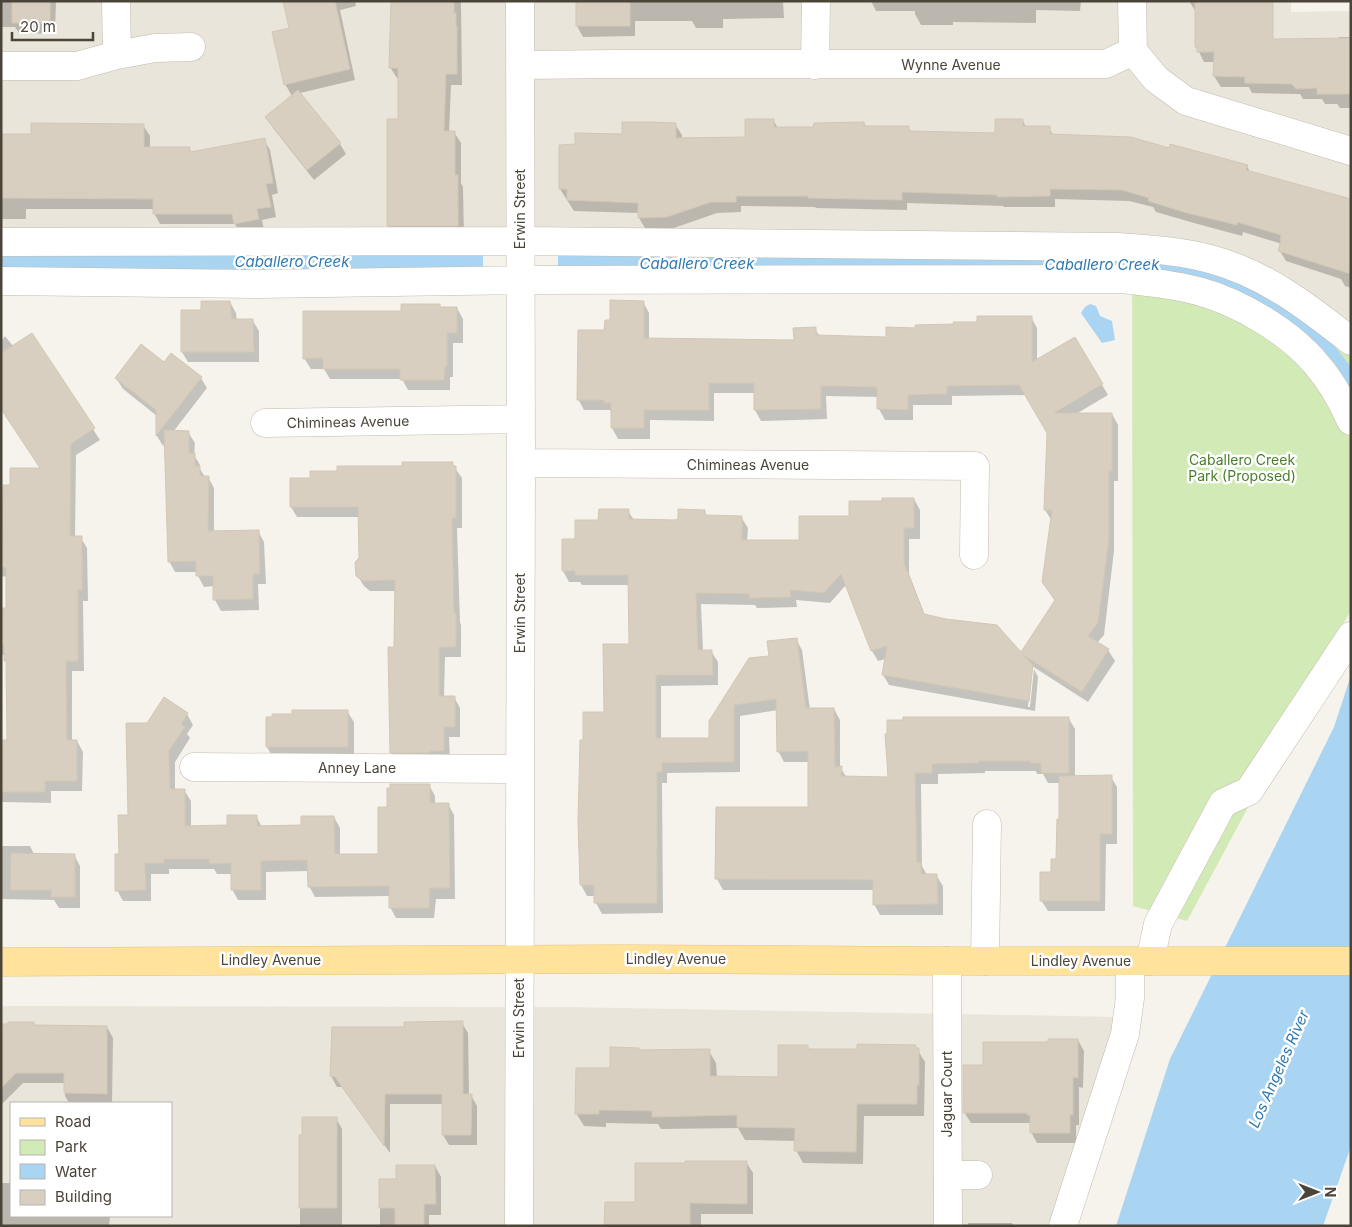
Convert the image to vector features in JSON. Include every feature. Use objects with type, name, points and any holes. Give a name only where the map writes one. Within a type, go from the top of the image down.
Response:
[{"type":"main road","name":"Lindley Avenue","points":[[1,962],[519,959],[1351,961]]},
{"type":"street","points":[[116,1],[117,55]]},
{"type":"street","name":"Erwin Street","points":[[519,1226],[520,1]]},
{"type":"street","points":[[815,65],[816,1]]},
{"type":"street","points":[[1132,1],[1133,51],[1156,79],[1186,101],[1351,151]]},
{"type":"street","points":[[1,66],[77,66],[117,55],[155,48],[191,47]]},
{"type":"street","name":"Wynne Avenue","points":[[520,66],[619,64],[1106,64],[1133,51]]},
{"type":"street","points":[[1,242],[100,242],[259,263],[520,262],[1122,280],[1168,285],[1198,291],[1240,307],[1283,333],[1317,364],[1339,396],[1351,421]]},
{"type":"street","points":[[100,242],[100,282]]},
{"type":"street","points":[[1,281],[100,282],[259,263],[520,262],[1119,247],[1161,250],[1210,258],[1259,277],[1308,308],[1351,341]]},
{"type":"street","name":"Chimineas Avenue","points":[[266,423],[521,420]]},
{"type":"street","name":"Chimineas Avenue","points":[[521,463],[975,466],[974,555]]},
{"type":"street","points":[[1063,1226],[1125,1034],[1130,998],[1146,961],[1158,924],[1222,803],[1249,791],[1351,636]]},
{"type":"street","name":"Anney Lane","points":[[194,768],[520,769]]},
{"type":"street","points":[[985,961],[987,824]]},
{"type":"street","name":"Jaguar Court","points":[[947,961],[948,1226]]},
{"type":"street","points":[[948,1175],[978,1175]]},
{"type":"shaded area","points":[[1,1],[1291,1],[1291,12],[1351,11],[1351,325],[1279,279],[1,235]]},
{"type":"shaded area","points":[[1,1006],[564,1007],[1121,1017],[1051,1226],[1,1226]]},
{"type":"green space","name":"Caballero Creek Park (Proposed)","points":[[1132,239],[1351,325],[1351,611],[1245,778],[1252,800],[1187,921],[1133,906]]},
{"type":"water","name":"Caballero Creek","points":[[1,254],[483,254],[1171,259],[1262,289],[1332,343],[1351,367],[1351,396],[1223,288],[1,271]]},
{"type":"water","points":[[1090,304],[1096,306],[1100,316],[1112,321],[1115,340],[1102,343],[1081,313]]},
{"type":"water","name":"Los Angeles River","points":[[1351,675],[1351,1146],[1323,1226],[1116,1226],[1170,1059],[1334,727]]},
{"type":"pier","points":[[483,254],[558,254],[558,273],[483,272]]},
{"type":"building","points":[[12,1],[50,1],[50,23],[12,23]]},
{"type":"building","points":[[283,1],[335,1],[350,69],[284,85],[272,32],[289,28]]},
{"type":"building","points":[[391,1],[454,1],[457,26],[457,74],[446,74],[444,131],[455,131],[455,175],[458,175],[458,226],[387,226],[387,119],[398,119],[398,68],[389,68]]},
{"type":"building","points":[[576,1],[630,1],[630,26],[576,26]]},
{"type":"building","points":[[1195,1],[1273,1],[1273,39],[1351,38],[1351,94],[1317,94],[1317,88],[1296,89],[1292,84],[1245,83],[1245,77],[1213,76],[1214,52],[1197,52],[1197,47],[1195,47]]},
{"type":"building","points":[[298,90],[341,143],[307,170],[265,117]]},
{"type":"building","points":[[745,119],[774,119],[774,127],[813,127],[814,123],[864,122],[864,126],[909,126],[909,131],[995,133],[995,119],[1023,119],[1023,126],[1050,126],[1050,134],[1131,137],[1169,148],[1170,144],[1248,165],[1246,170],[1351,199],[1351,274],[1278,251],[1281,235],[1237,222],[1237,225],[1187,213],[1148,201],[1149,198],[1122,190],[1050,189],[1050,196],[997,197],[997,195],[902,192],[902,200],[808,198],[808,196],[736,196],[736,202],[711,202],[667,217],[638,218],[638,203],[567,200],[567,189],[559,189],[559,145],[575,144],[575,133],[622,134],[622,122],[649,122],[676,123],[676,138],[745,137]]},
{"type":"building","points":[[31,123],[144,124],[144,147],[190,147],[190,152],[265,138],[273,183],[266,184],[271,207],[257,209],[259,219],[234,224],[232,214],[153,214],[153,199],[1,198],[1,134],[31,134]]},
{"type":"building","points":[[610,300],[644,301],[644,338],[794,340],[793,328],[816,327],[816,335],[886,337],[886,327],[915,328],[915,325],[977,322],[977,316],[1032,316],[1032,362],[1075,337],[1103,384],[1054,413],[1112,413],[1112,471],[1109,471],[1109,540],[1098,623],[1088,636],[1109,649],[1082,692],[1023,655],[1033,665],[1029,701],[882,675],[887,646],[871,651],[841,574],[824,593],[790,590],[791,597],[749,598],[749,594],[696,593],[698,650],[712,650],[713,675],[656,675],[656,738],[709,738],[709,721],[749,658],[769,656],[767,641],[797,638],[806,708],[834,708],[835,767],[842,766],[841,776],[888,777],[885,734],[887,734],[887,720],[903,720],[903,717],[1069,717],[1069,773],[1041,773],[1041,763],[1030,763],[1030,761],[979,761],[979,763],[932,764],[932,773],[915,773],[917,862],[921,862],[921,874],[937,874],[938,904],[873,905],[873,880],[715,879],[716,807],[808,807],[808,751],[777,752],[776,699],[734,705],[734,762],[662,763],[662,772],[657,772],[657,903],[594,903],[594,885],[580,885],[578,822],[580,740],[583,740],[583,712],[604,712],[603,644],[629,644],[628,575],[575,575],[575,571],[562,571],[562,539],[575,539],[575,520],[598,520],[599,509],[629,509],[629,519],[675,520],[678,519],[678,509],[705,510],[705,515],[742,516],[742,540],[799,540],[799,516],[849,516],[849,501],[882,501],[882,498],[914,498],[914,528],[904,528],[904,563],[924,614],[946,619],[997,625],[1021,652],[1055,600],[1042,582],[1052,510],[1044,510],[1047,433],[1019,385],[947,386],[947,394],[908,395],[908,410],[877,409],[877,387],[821,386],[821,409],[754,410],[754,383],[709,383],[709,410],[644,410],[644,428],[611,428],[611,403],[604,403],[604,400],[577,400],[578,330],[604,330],[605,320],[610,320]]},
{"type":"building","points":[[201,301],[230,301],[232,319],[253,319],[254,352],[181,352],[181,310],[201,310]]},
{"type":"building","points":[[401,304],[440,304],[440,307],[457,307],[457,333],[447,333],[447,367],[445,367],[444,380],[400,380],[400,369],[323,369],[323,358],[303,359],[303,311],[401,311]]},
{"type":"building","points":[[32,333],[95,428],[71,444],[70,536],[82,536],[82,590],[78,590],[78,661],[66,661],[67,740],[77,740],[77,781],[45,781],[45,792],[1,792],[1,740],[7,740],[6,661],[4,661],[4,645],[1,645],[1,608],[6,608],[6,567],[1,567],[3,485],[10,485],[10,468],[40,468],[1,409],[1,353]]},
{"type":"building","points":[[141,344],[164,362],[171,353],[202,377],[156,436],[156,410],[115,378]]},
{"type":"building","points":[[164,430],[189,431],[189,453],[195,453],[195,466],[200,466],[200,476],[209,476],[208,531],[259,530],[260,574],[253,574],[253,599],[213,600],[213,576],[196,576],[196,561],[168,562]]},
{"type":"building","points":[[402,462],[453,462],[453,466],[456,466],[456,518],[452,518],[456,647],[439,647],[439,696],[455,696],[455,727],[444,727],[444,751],[430,751],[430,753],[390,753],[388,647],[394,647],[395,580],[363,581],[356,576],[355,562],[359,558],[358,507],[290,507],[290,478],[310,478],[310,471],[337,471],[337,466],[402,466]]},
{"type":"building","points":[[164,697],[188,713],[181,724],[185,727],[169,751],[170,789],[185,789],[185,826],[227,825],[227,815],[257,815],[257,826],[301,825],[301,816],[334,816],[335,854],[378,854],[378,807],[387,807],[387,788],[390,788],[390,784],[430,784],[430,803],[449,803],[450,888],[430,888],[429,908],[389,908],[389,886],[308,887],[307,860],[261,861],[261,890],[231,890],[231,863],[209,864],[209,859],[164,859],[164,863],[145,863],[146,890],[115,891],[115,854],[119,854],[118,815],[128,815],[126,723],[147,723]]},
{"type":"building","points":[[292,710],[348,710],[348,747],[266,747],[266,717],[272,717],[272,714],[292,714]]},
{"type":"building","points":[[1112,775],[1112,834],[1100,834],[1100,901],[1040,901],[1040,872],[1051,872],[1051,859],[1056,859],[1057,819],[1059,819],[1059,776]]},
{"type":"building","points":[[11,853],[75,854],[75,897],[51,897],[51,890],[10,890]]},
{"type":"building","points":[[463,1021],[463,1094],[472,1094],[471,1135],[442,1135],[442,1094],[385,1094],[384,1146],[335,1077],[330,1076],[332,1027],[404,1027],[404,1022]]},
{"type":"building","points":[[8,1022],[34,1022],[34,1025],[107,1026],[107,1094],[64,1093],[64,1073],[16,1073],[1,1088],[1,1024],[8,1024]]},
{"type":"building","points":[[1048,1039],[1078,1039],[1078,1078],[1073,1077],[1073,1115],[1070,1115],[1070,1133],[1030,1133],[1030,1115],[1027,1115],[1027,1113],[963,1113],[963,1065],[983,1065],[983,1042],[1048,1042]]},
{"type":"building","points":[[857,1044],[916,1045],[916,1048],[919,1048],[919,1085],[917,1085],[917,1104],[857,1104],[856,1152],[794,1151],[795,1128],[737,1127],[737,1115],[652,1117],[652,1111],[599,1110],[599,1114],[575,1114],[576,1068],[610,1068],[610,1047],[639,1048],[639,1050],[710,1049],[710,1076],[778,1077],[778,1045],[808,1045],[808,1049],[857,1049]]},
{"type":"building","points":[[302,1117],[337,1117],[337,1208],[299,1208],[299,1135],[302,1135]]},
{"type":"building","points":[[685,1161],[747,1161],[747,1204],[690,1203],[690,1226],[604,1226],[605,1202],[635,1202],[635,1163],[685,1163]]},
{"type":"building","points":[[396,1165],[435,1165],[436,1204],[424,1204],[424,1226],[395,1226],[395,1208],[379,1208],[379,1179],[396,1179]]}]
